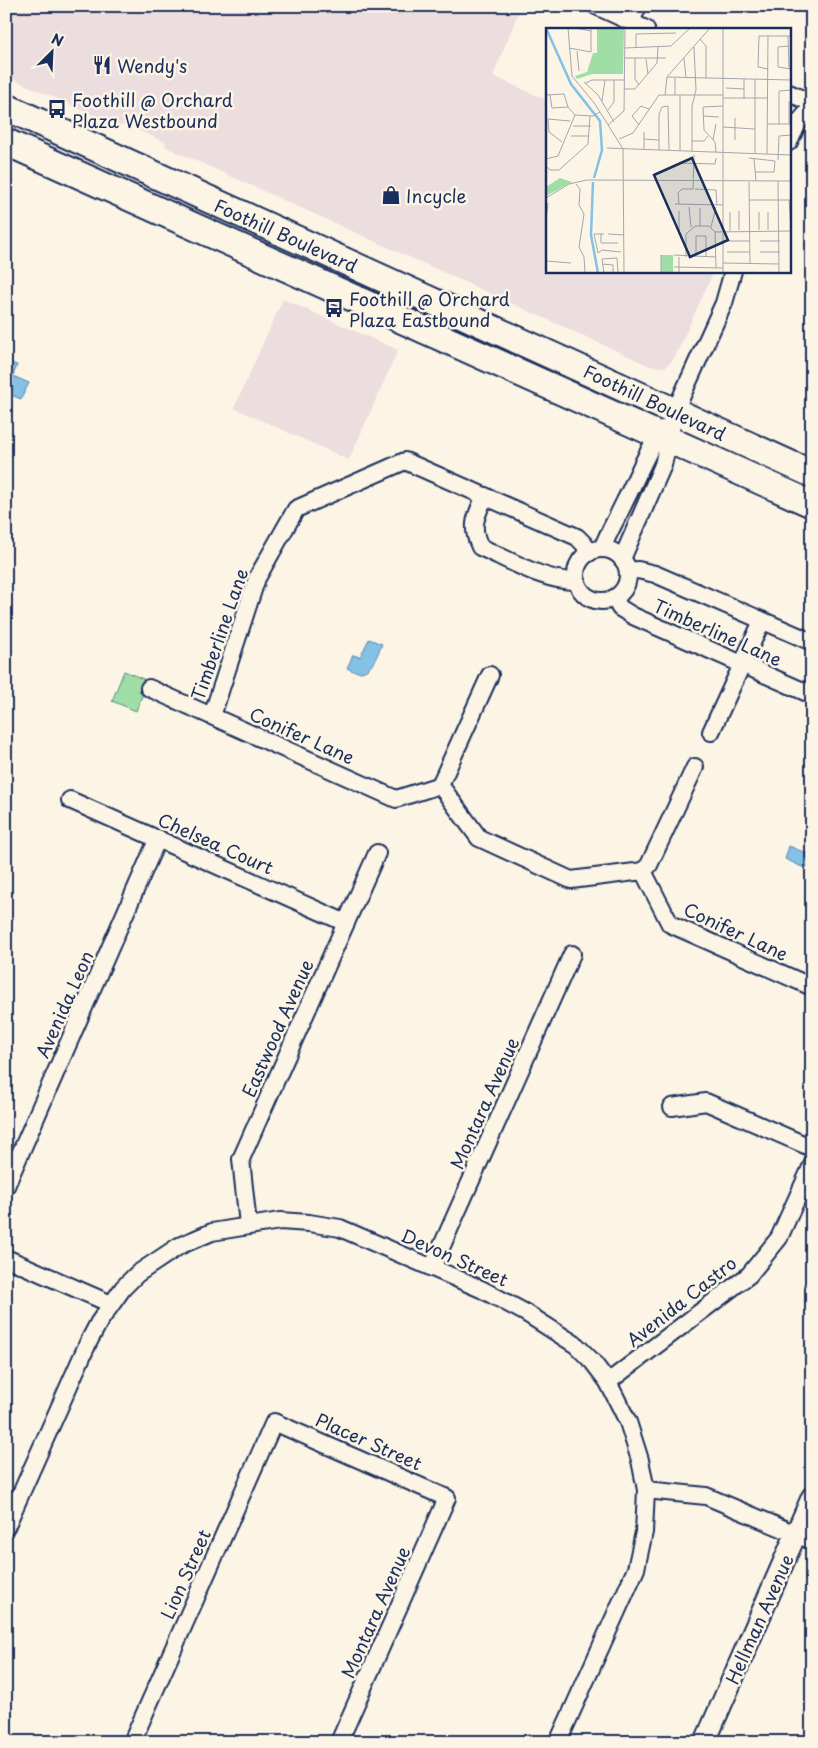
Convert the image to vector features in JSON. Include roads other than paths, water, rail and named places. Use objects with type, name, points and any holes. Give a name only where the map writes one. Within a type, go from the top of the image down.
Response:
[{"type":"main road","name":"Foothill Boulevard","points":[[6,107],[812,474]]},
{"type":"main road","name":"Foothill Boulevard","points":[[6,142],[812,504]]},
{"type":"street","points":[[596,6],[638,25],[638,6]]},
{"type":"street","points":[[790,93],[812,103]]},
{"type":"street","points":[[790,140],[798,123],[812,107]]},
{"type":"street","points":[[596,551],[613,551],[625,565],[628,580],[624,589],[614,598],[602,601],[586,595],[580,588],[577,581],[578,565],[583,558],[596,551],[608,534],[645,458],[663,437],[724,303],[734,272]]},
{"type":"street","points":[[625,565],[662,465],[663,437]]},
{"type":"street","name":"Timberline Lane","points":[[212,716],[257,578],[296,509],[405,461],[577,537],[596,551]]},
{"type":"street","points":[[485,496],[474,521],[476,538],[480,547],[547,577],[565,581],[577,581]]},
{"type":"street","name":"Timberline Lane","points":[[625,565],[655,574],[812,642]]},
{"type":"street","name":"Timberline Lane","points":[[614,598],[620,608],[633,616],[812,695]]},
{"type":"street","points":[[711,732],[762,621]]},
{"type":"street","points":[[490,675],[440,785],[479,838],[570,880],[644,871],[650,865],[695,767]]},
{"type":"street","name":"Conifer Lane","points":[[149,688],[396,799],[440,785]]},
{"type":"street","name":"Chelsea Court","points":[[70,800],[346,923]]},
{"type":"street","name":"Avenida Leon","points":[[6,1186],[158,838]]},
{"type":"street","name":"Eastwood Avenue","points":[[248,1226],[241,1159],[377,853]]},
{"type":"street","name":"Conifer Lane","points":[[644,871],[670,924],[812,987]]},
{"type":"street","name":"Montara Avenue","points":[[432,1268],[572,954]]},
{"type":"street","points":[[672,1108],[706,1102],[812,1148]]},
{"type":"street","name":"Avenida Castro","points":[[608,1382],[749,1275],[779,1238],[812,1165]]},
{"type":"street","name":"Devon Street","points":[[111,1304],[122,1288],[137,1274],[178,1246],[212,1232],[280,1222],[309,1222],[340,1228],[482,1289],[576,1345],[592,1361],[608,1382],[628,1422],[640,1460],[646,1490]]},
{"type":"street","points":[[6,1258],[111,1304],[88,1343],[12,1497],[6,1527]]},
{"type":"street","name":"Placer Street","points":[[274,1422],[447,1498]]},
{"type":"street","name":"Lion Street","points":[[132,1742],[274,1422]]},
{"type":"street","points":[[558,1742],[636,1568],[644,1532],[646,1490],[706,1496],[804,1538]]},
{"type":"street","name":"Hellman Avenue","points":[[705,1742],[804,1538],[812,1497]]},
{"type":"street","name":"Montara Avenue","points":[[339,1742],[447,1498]]},
{"type":"water","points":[[6,361],[17,365],[13,376],[29,383],[21,399],[6,393]]},
{"type":"water","points":[[369,639],[382,644],[374,662],[370,667],[361,672],[347,668],[353,655],[360,657]]},
{"type":"water","points":[[789,846],[806,853],[812,849],[812,867],[802,867],[785,859]]},
{"type":"place","name":"Wendy's","points":[[102,65]]},
{"type":"place","name":"Foothill @ Orchard Plaza Westbound","points":[[57,109]]},
{"type":"place","name":"Incycle","points":[[391,195]]},
{"type":"place","name":"Foothill @ Orchard Plaza Eastbound","points":[[334,308]]}]
